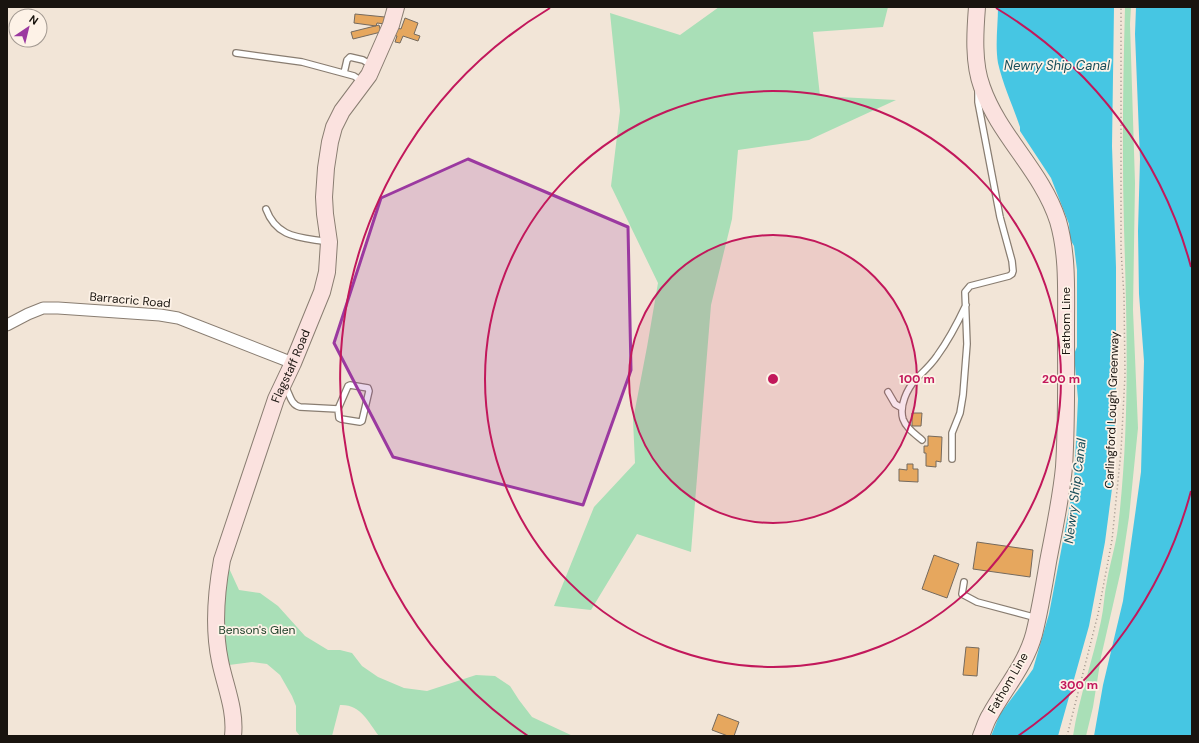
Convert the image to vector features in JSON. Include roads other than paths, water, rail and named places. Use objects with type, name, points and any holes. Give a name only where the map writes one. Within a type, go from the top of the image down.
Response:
[{"type":"street","name":"Flagstaff Road","points":[[234,736],[233,715],[216,640],[218,583],[222,560],[276,399],[293,363],[324,285],[327,272],[329,242],[324,197],[326,168],[334,127],[342,111],[373,66],[391,25],[396,7]]},
{"type":"street","name":"Fathom Line","points":[[977,7],[975,42],[981,85],[995,116],[1044,188],[1058,221],[1064,250],[1067,288],[1064,468],[1060,501],[1034,635],[1023,662],[989,717],[981,736]]},
{"type":"street","name":"Barracric Road","points":[[7,325],[43,308],[160,315],[178,318],[293,363]]},
{"type":"lane","points":[[236,53],[302,62],[354,76],[363,82]]},
{"type":"lane","points":[[344,73],[347,60],[350,57],[363,60],[373,66]]},
{"type":"lane","points":[[952,459],[952,433],[960,413],[963,395],[967,344],[966,292],[970,286],[1008,276],[1012,274],[1013,271],[1012,261],[1000,217],[978,102],[978,92],[981,85]]},
{"type":"lane","points":[[266,209],[269,218],[276,228],[290,235],[329,242]]},
{"type":"lane","points":[[922,440],[910,429],[904,420],[902,408],[906,396],[914,381],[937,356],[966,305]]},
{"type":"lane","points":[[283,385],[286,387],[295,406],[338,409]]},
{"type":"lane","points":[[348,386],[368,388],[369,391],[362,421],[341,419],[339,418],[338,409],[348,386]]},
{"type":"lane","points":[[888,392],[895,404],[902,408]]},
{"type":"lane","points":[[964,582],[962,594],[977,602],[1037,618]]},
{"type":"water","name":"Newry Ship Canal","points":[[998,7],[1114,7],[1112,146],[1116,267],[1116,383],[1113,481],[1105,542],[1089,626],[1058,736],[991,736],[1000,714],[1033,669],[1049,614],[1074,483],[1078,399],[1074,354],[1077,347],[1077,270],[1074,246],[1070,239],[1069,224],[1051,178],[1020,131],[1020,127],[1003,79],[997,56]]},
{"type":"water","points":[[1136,7],[1192,7],[1192,736],[1094,736],[1103,685],[1123,601],[1141,472],[1144,361],[1139,294],[1138,231],[1140,159],[1135,34]]},
{"type":"park label","name":"Benson's Glen","points":[[257,630]]}]
